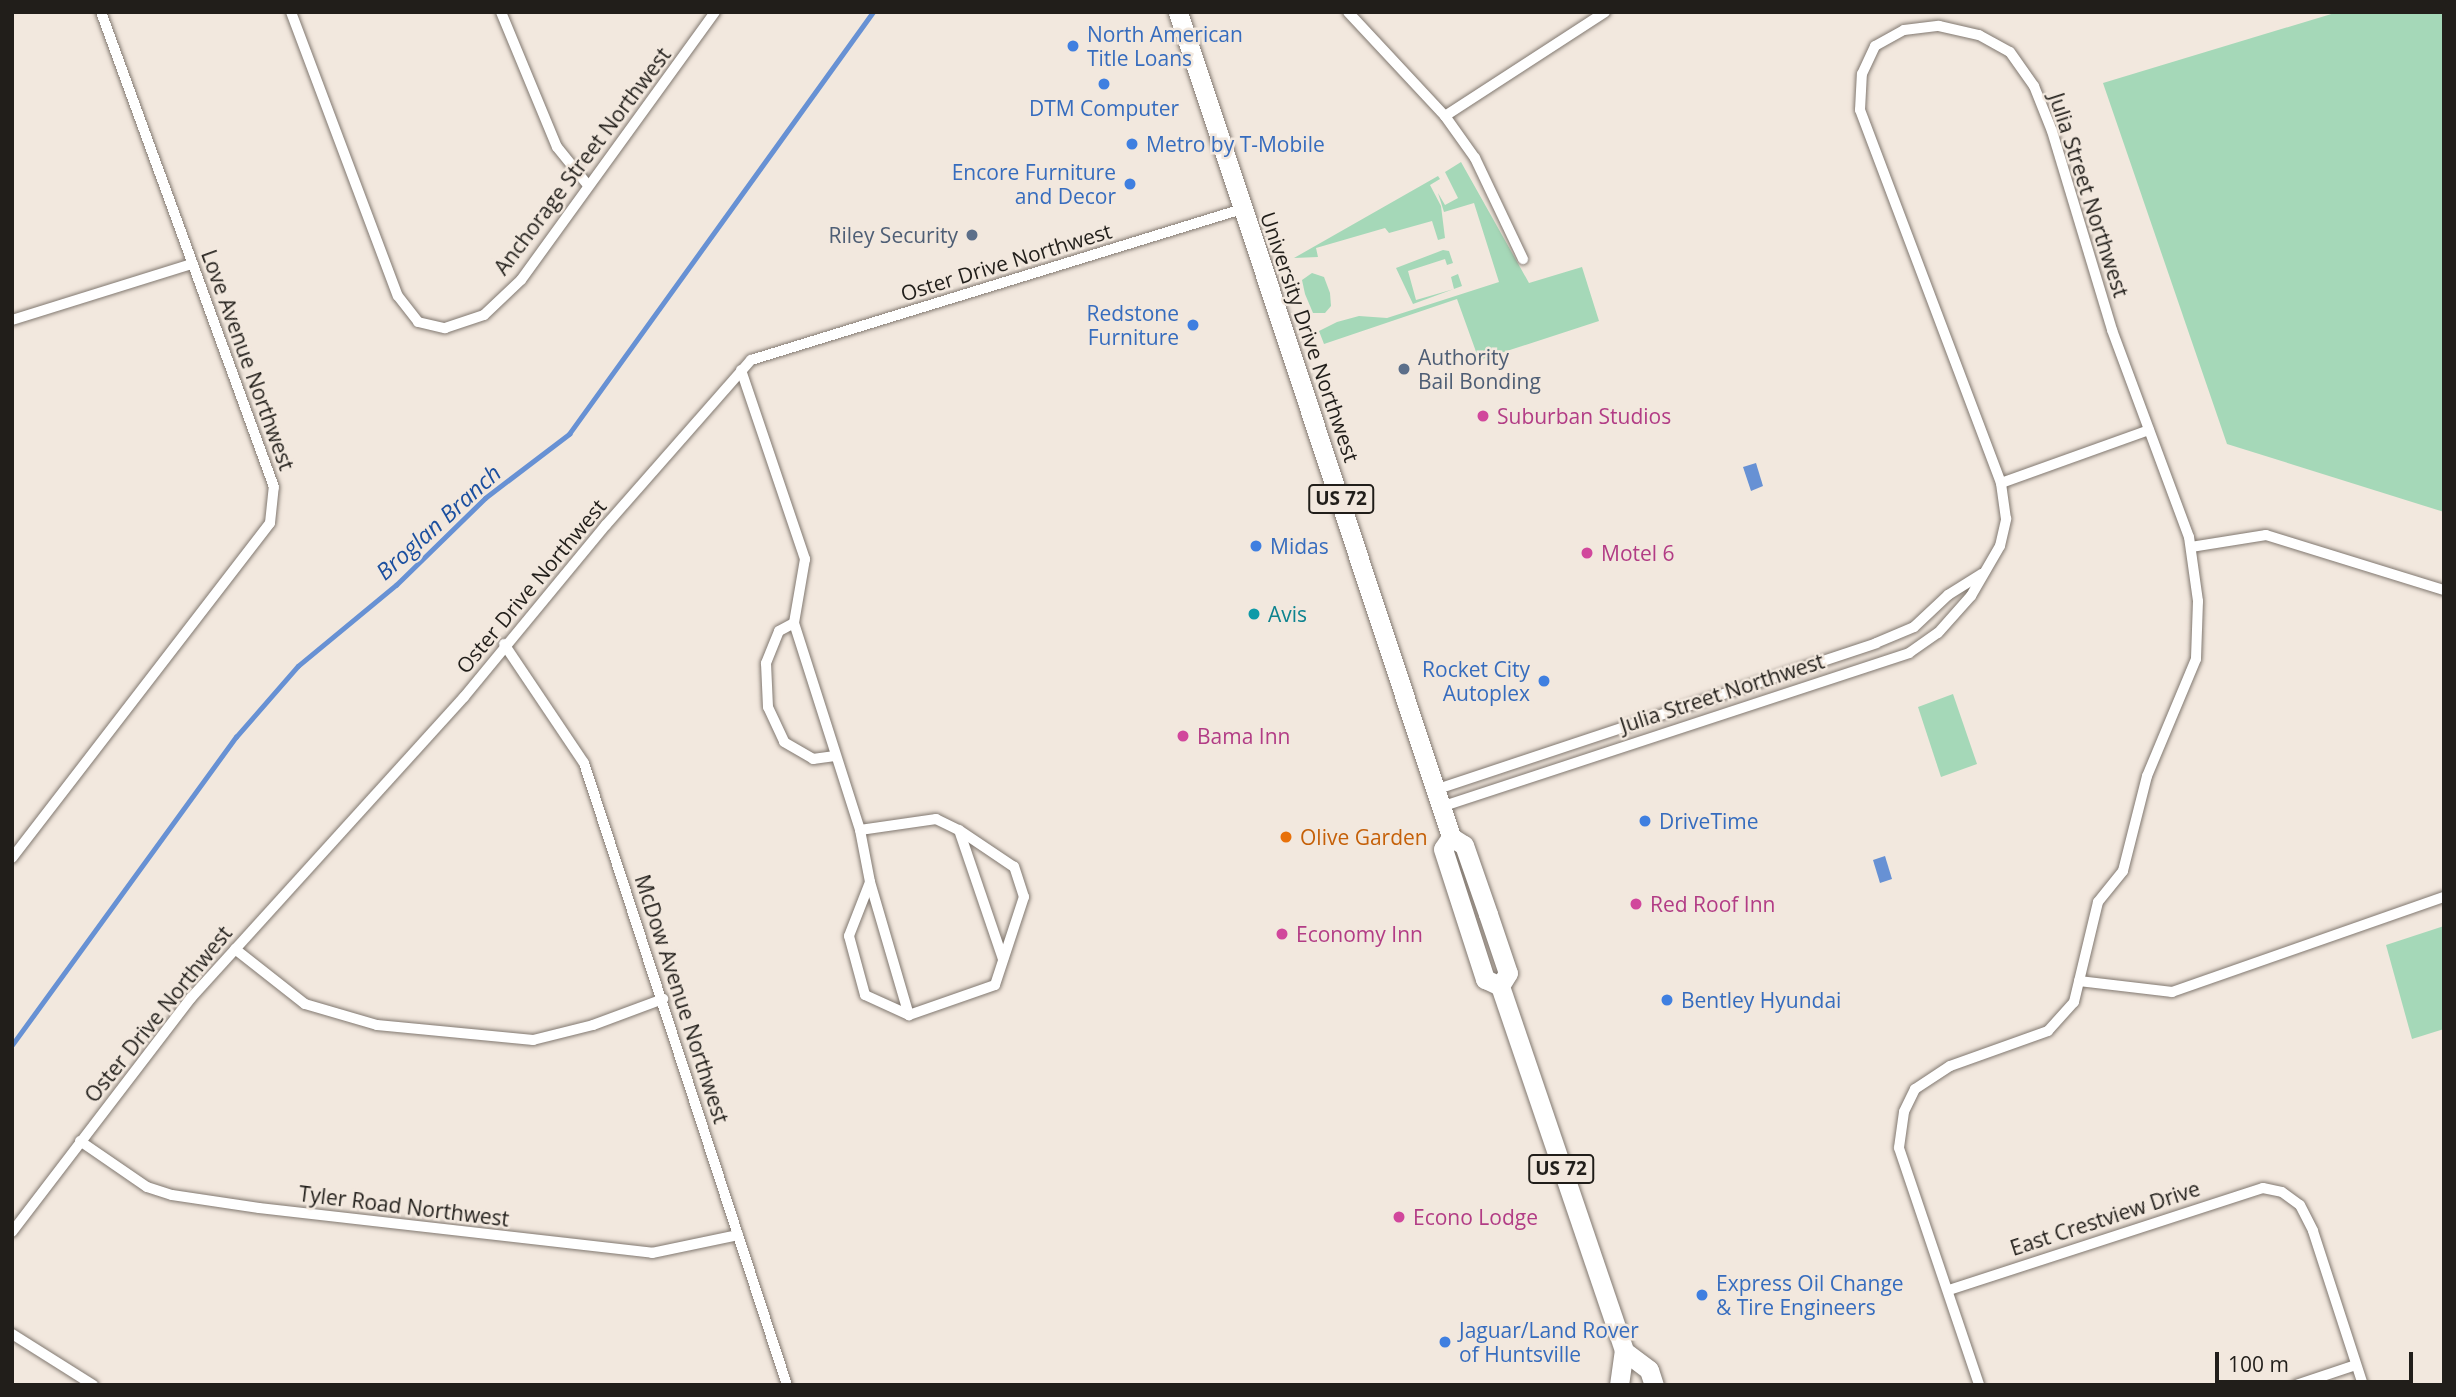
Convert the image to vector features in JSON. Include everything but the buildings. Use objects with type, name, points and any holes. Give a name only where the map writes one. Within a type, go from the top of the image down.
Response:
[{"type":"highway","name":"University Drive Northwest","points":[[1178,12],[1451,837],[1443,849],[1477,955],[1485,979],[1500,986],[1624,1350],[1619,1385]]},
{"type":"highway","name":"University Drive Northwest","points":[[1624,1350],[1649,1370],[1654,1385]]},
{"type":"street","name":"Love Avenue Northwest","points":[[12,858],[270,523],[274,487],[101,12]]},
{"type":"street","name":"Anchorage Street Northwest","points":[[290,12],[398,296],[418,322],[445,328],[484,315],[521,280],[587,184],[715,12]]},
{"type":"street","points":[[501,12],[552,135],[587,184]]},
{"type":"street","points":[[1348,12],[1445,117],[1475,158],[1523,259]]},
{"type":"street","points":[[1445,117],[1605,12]]},
{"type":"street","name":"Julia Street Northwest","points":[[1438,798],[1909,653],[1938,634],[2000,546],[2006,519],[2001,483],[1860,110],[1862,74],[1875,46],[1904,30],[1938,26],[1979,35],[2010,52],[2034,86],[2191,547],[2198,601],[2196,659],[2147,776],[2123,871],[2098,902],[2074,1002],[2048,1031],[1950,1066],[1915,1089],[1903,1112],[1899,1148],[1979,1385]]},
{"type":"street","name":"Oster Drive Northwest","points":[[12,1232],[80,1141],[235,949],[464,696],[504,644],[751,360],[1242,209]]},
{"type":"street","points":[[12,320],[192,264]]},
{"type":"street","points":[[741,370],[805,559],[794,624],[860,830],[870,882],[909,1015]]},
{"type":"street","points":[[2001,483],[2149,430]]},
{"type":"street","points":[[2191,547],[2266,535],[2444,590]]},
{"type":"street","name":"Julia Street Northwest","points":[[1438,798],[1876,643],[1914,627],[1948,595],[1984,572]]},
{"type":"street","points":[[794,624],[779,631],[766,663],[768,707],[784,742],[813,759],[835,756]]},
{"type":"street","name":"McDow Avenue Northwest","points":[[504,644],[584,763],[787,1385]]},
{"type":"street","points":[[860,830],[936,819],[959,830],[1014,867],[1024,897],[995,985],[909,1015],[865,995],[849,936],[870,882]]},
{"type":"street","points":[[959,830],[1003,959]]},
{"type":"street","points":[[2079,981],[2172,992],[2444,897]]},
{"type":"street","points":[[235,949],[305,1004],[377,1025],[533,1040],[593,1025],[663,999]]},
{"type":"street","name":"Tyler Road Northwest","points":[[80,1141],[147,1187],[172,1195],[259,1208],[652,1253],[738,1235]]},
{"type":"street","name":"East Crestview Drive","points":[[1949,1290],[2263,1188],[2274,1190],[2300,1205],[2313,1231],[2356,1365]]},
{"type":"street","points":[[12,1334],[93,1385]]},
{"type":"street","points":[[2297,1385],[2356,1365],[2362,1385]]},
{"type":"green space","points":[[2338,12],[2444,12],[2444,512],[2227,444],[2103,83]]},
{"type":"green space","points":[[1461,162],[1529,283],[1582,267],[1599,321],[1479,360],[1457,299],[1324,344],[1319,331],[1337,322],[1359,316],[1387,318],[1499,282],[1474,203],[1444,212],[1438,193],[1445,205],[1458,198],[1445,172]]},
{"type":"green space","points":[[1438,176],[1440,179],[1430,185],[1441,206],[1445,238],[1438,240],[1432,221],[1389,233],[1385,228],[1316,248],[1318,257],[1294,258]]},
{"type":"green space","points":[[1443,250],[1449,251],[1453,263],[1447,265],[1445,259],[1408,271],[1416,300],[1453,289],[1413,304],[1396,268]]},
{"type":"green space","points":[[1312,273],[1324,277],[1330,293],[1331,306],[1325,313],[1313,313],[1305,294],[1302,280]]},
{"type":"green space","points":[[1458,274],[1462,286],[1454,289],[1451,277]]},
{"type":"green space","points":[[1953,694],[1977,764],[1941,777],[1918,707]]},
{"type":"green space","points":[[2444,926],[2444,1029],[2412,1039],[2386,945]]},
{"type":"water","points":[[1756,463],[1763,486],[1751,491],[1743,467]]},
{"type":"water","points":[[1885,856],[1892,879],[1880,883],[1873,860]]},
{"type":"waterway","name":"Broglan Branch","points":[[12,1045],[236,737],[298,666],[396,585],[485,498],[569,434],[873,12]]},
{"type":"place","name":"North American Title Loans","points":[[1073,46]]},
{"type":"place","name":"DTM Computer","points":[[1104,84]]},
{"type":"place","name":"Metro by T-Mobile","points":[[1132,144]]},
{"type":"place","name":"Encore Furniture and Decor","points":[[1130,184]]},
{"type":"place","name":"Riley Security","points":[[972,235]]},
{"type":"place","name":"Redstone Furniture","points":[[1193,325]]},
{"type":"place","name":"Authority Bail Bonding","points":[[1404,369]]},
{"type":"place","name":"Suburban Studios","points":[[1483,416]]},
{"type":"place","name":"Midas","points":[[1256,546]]},
{"type":"place","name":"Motel 6","points":[[1587,553]]},
{"type":"place","name":"Avis","points":[[1254,614]]},
{"type":"place","name":"Rocket City Autoplex","points":[[1544,681]]},
{"type":"place","name":"Bama Inn","points":[[1183,736]]},
{"type":"place","name":"DriveTime","points":[[1645,821]]},
{"type":"place","name":"Olive Garden","points":[[1286,837]]},
{"type":"place","name":"Red Roof Inn","points":[[1636,904]]},
{"type":"place","name":"Economy Inn","points":[[1282,934]]},
{"type":"place","name":"Bentley Hyundai","points":[[1667,1000]]},
{"type":"place","name":"Econo Lodge","points":[[1399,1217]]},
{"type":"place","name":"Express Oil Change & Tire Engineers","points":[[1702,1295]]},
{"type":"place","name":"Jaguar/Land Rover of Huntsville","points":[[1445,1342]]}]
